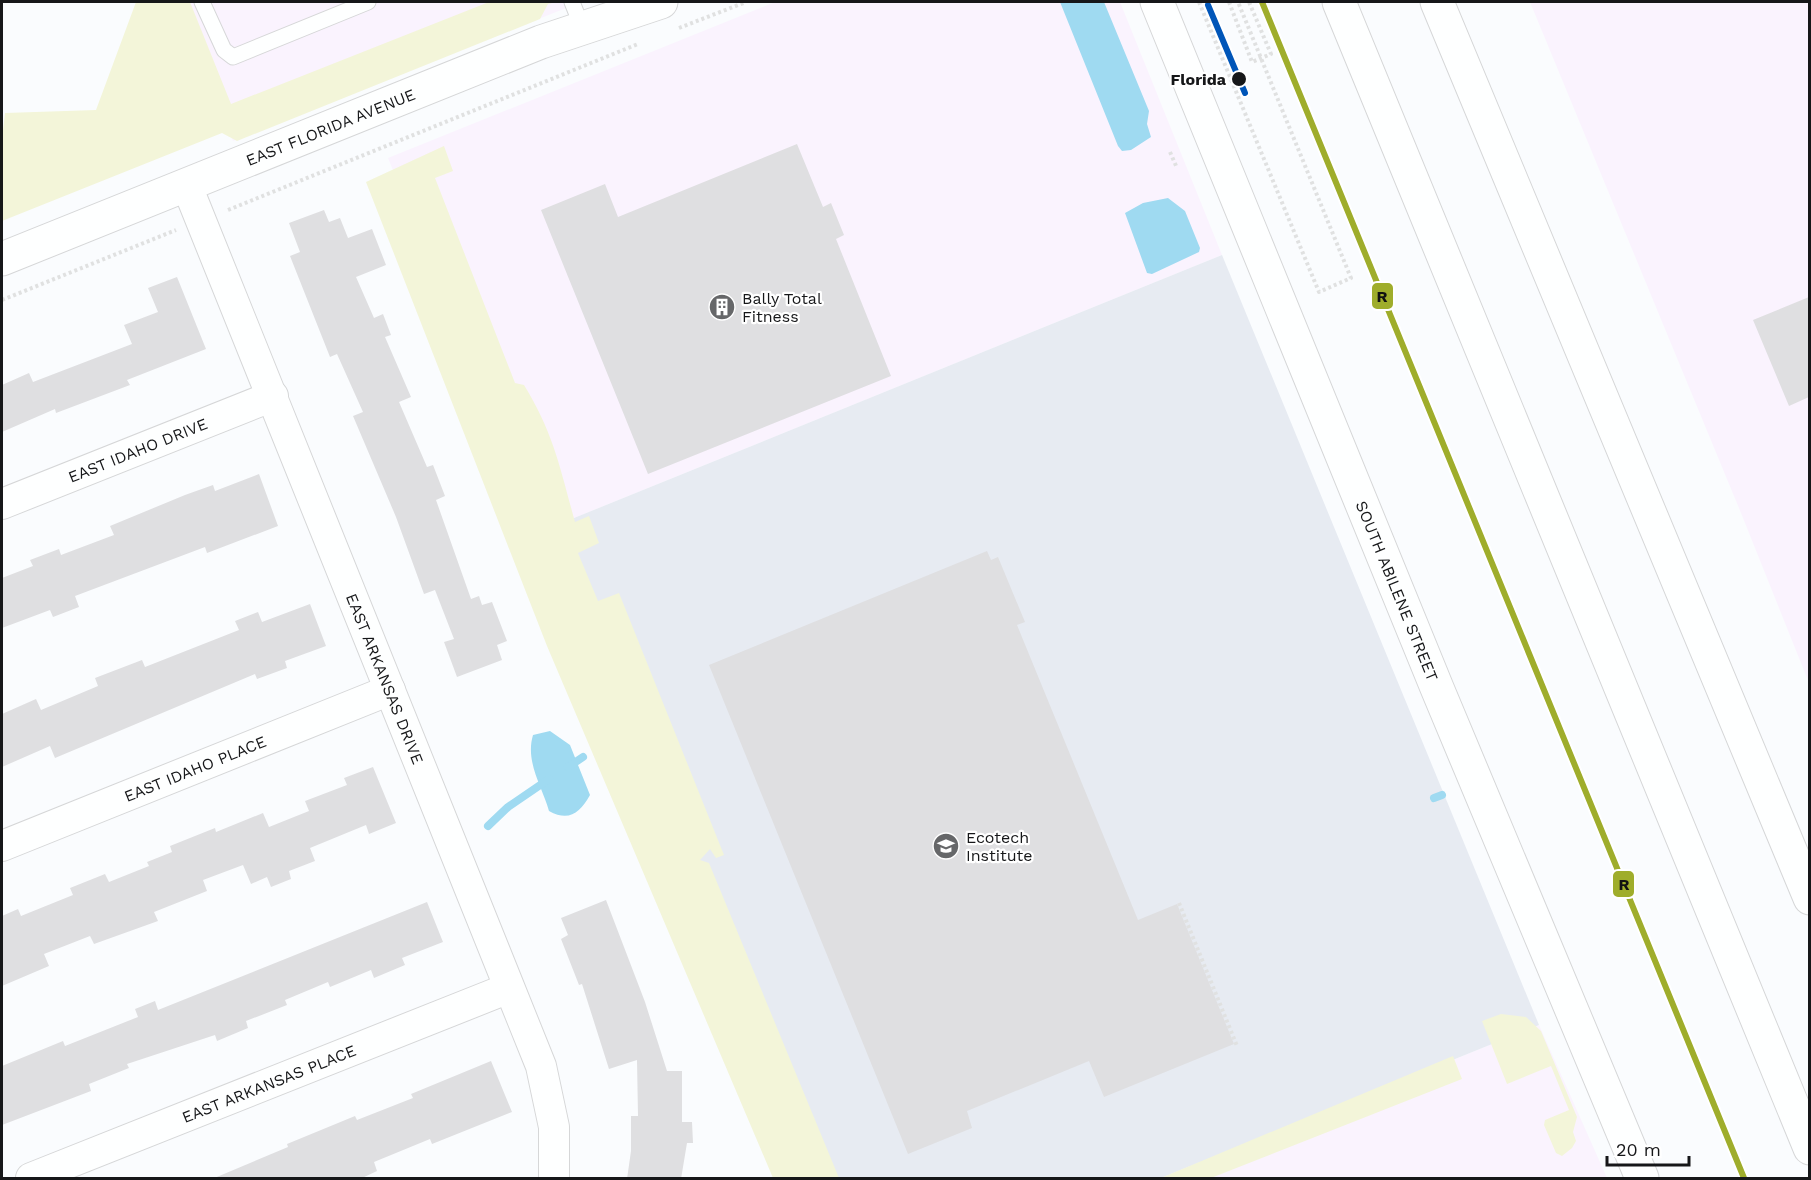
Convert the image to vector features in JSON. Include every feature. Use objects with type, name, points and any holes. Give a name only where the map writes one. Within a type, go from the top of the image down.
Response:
[{"type":"main road","name":"SOUTH ABILENE STREET","points":[[1156,2],[1642,1179]]},
{"type":"main road","points":[[1339,2],[1809,1148]]},
{"type":"main road","points":[[1437,2],[1809,898]]},
{"type":"main road","name":"EAST FLORIDA AVENUE","points":[[2,259],[502,58],[577,14],[665,17]]},
{"type":"street","name":"EAST ARKANSAS DRIVE","points":[[188,186],[541,1066],[550,1097],[554,1127],[554,1179]]},
{"type":"street","name":"EAST IDAHO DRIVE","points":[[2,504],[273,396]]},
{"type":"street","name":"EAST IDAHO PLACE","points":[[2,846],[390,690]]},
{"type":"street","name":"EAST ARKANSAS PLACE","points":[[31,1179],[509,988]]},
{"type":"lane","points":[[202,2],[224,50],[233,57],[368,2]]},
{"type":"path","points":[[665,17],[746,2]]},
{"type":"path","points":[[1199,2],[1318,292],[1351,278],[1238,2]]},
{"type":"path","points":[[1229,2],[1252,62],[1271,54],[1249,2]]},
{"type":"path","points":[[248,202],[648,40]]},
{"type":"path","points":[[1170,152],[1177,168]]},
{"type":"path","points":[[2,300],[161,236]]},
{"type":"path","points":[[1179,903],[1237,1046]]},
{"type":"shaded area","points":[[177,2],[581,2],[233,141]]},
{"type":"shaded area","points":[[775,2],[1120,2],[1222,255],[542,531],[388,158]]},
{"type":"shaded area","points":[[1530,2],[1809,2],[1809,683],[1741,513]]},
{"type":"shaded area","points":[[1222,255],[1539,1025],[1161,1178],[810,1178],[542,531]]},
{"type":"shaded area","points":[[1539,1025],[1607,1178],[1161,1178]]},
{"type":"green space","points":[[136,2],[190,2],[231,104],[489,2],[556,2],[548,4],[540,19],[237,141],[222,133],[2,221],[2,139],[5,113],[96,110]]},
{"type":"green space","points":[[444,146],[453,171],[435,178],[515,383],[524,385],[543,419],[575,522],[589,516],[599,543],[578,553],[598,601],[619,593],[724,855],[716,858],[710,849],[700,860],[709,863],[839,1178],[773,1178],[547,646],[366,182]]},
{"type":"green space","points":[[1501,1014],[1526,1017],[1541,1031],[1577,1117],[1573,1132],[1576,1141],[1572,1148],[1562,1156],[1556,1153],[1544,1125],[1545,1120],[1569,1110],[1551,1066],[1507,1084],[1482,1021]]},
{"type":"green space","points":[[1453,1056],[1462,1079],[1211,1178],[1161,1178]]},
{"type":"water","points":[[1060,2],[1104,2],[1149,111],[1147,124],[1151,137],[1131,150],[1122,151],[1118,146]]},
{"type":"water","points":[[1168,198],[1185,211],[1200,248],[1199,252],[1152,274],[1147,273],[1125,213],[1143,203]]},
{"type":"water","points":[[550,731],[570,745],[590,795],[578,811],[568,816],[549,811],[535,774],[531,755],[533,735]]},
{"type":"building","name":"Bally Total Fitness","points":[[797,144],[823,207],[831,203],[844,235],[836,239],[891,376],[648,474],[541,210],[605,184],[618,217]]},
{"type":"building","points":[[324,210],[329,222],[340,218],[348,238],[372,229],[386,265],[356,277],[374,318],[383,314],[391,335],[385,337],[411,397],[399,402],[427,467],[433,465],[445,496],[436,500],[471,599],[479,596],[482,605],[492,602],[507,641],[497,645],[502,660],[457,677],[444,642],[454,639],[435,590],[424,594],[396,517],[353,416],[363,412],[337,354],[330,357],[290,256],[300,252],[289,223]]},
{"type":"building","points":[[177,277],[206,349],[127,380],[130,385],[56,413],[55,409],[2,432],[2,385],[29,373],[33,382],[132,344],[124,325],[158,312],[148,288]]},
{"type":"building","points":[[1809,297],[1809,397],[1789,406],[1753,320]]},
{"type":"building","points":[[259,474],[278,526],[207,553],[205,547],[75,596],[79,607],[53,617],[50,610],[2,628],[2,578],[33,566],[30,560],[59,549],[61,555],[114,535],[110,526],[185,495],[213,485],[215,491]]},
{"type":"building","name":"Ecotech Institute","points":[[987,551],[991,560],[998,557],[1025,622],[1017,625],[1138,920],[1177,904],[1234,1044],[1104,1097],[1089,1061],[967,1111],[972,1128],[908,1154],[709,665]]},
{"type":"building","points":[[310,604],[326,646],[285,661],[287,668],[257,679],[255,674],[55,758],[50,746],[2,767],[2,714],[36,699],[41,710],[98,686],[95,678],[142,660],[145,667],[239,630],[235,621],[258,612],[262,622]]},
{"type":"building","points":[[373,767],[396,823],[369,834],[366,825],[310,848],[315,861],[289,871],[291,879],[271,887],[267,877],[251,884],[243,865],[203,880],[207,891],[154,912],[158,921],[94,944],[90,936],[44,954],[49,966],[2,986],[2,916],[18,909],[21,916],[73,895],[70,888],[105,874],[109,882],[149,866],[147,862],[172,852],[170,846],[215,828],[216,832],[263,813],[269,827],[309,811],[305,801],[347,785],[344,778]]},
{"type":"building","points":[[606,900],[645,1002],[667,1071],[682,1071],[682,1122],[692,1122],[693,1143],[687,1143],[681,1179],[627,1179],[631,1151],[631,1116],[638,1116],[637,1060],[609,1069],[582,984],[579,985],[561,939],[568,935],[561,918]]},
{"type":"building","points":[[427,902],[443,942],[402,958],[405,965],[374,978],[371,970],[330,987],[328,982],[285,1000],[287,1005],[246,1021],[248,1028],[217,1041],[215,1035],[127,1064],[129,1068],[89,1084],[91,1091],[2,1125],[2,1066],[63,1041],[65,1046],[138,1017],[135,1009],[155,1001],[158,1010]]},
{"type":"building","points":[[491,1061],[512,1112],[432,1144],[430,1139],[374,1162],[377,1171],[360,1179],[212,1179],[355,1116],[357,1120],[413,1098],[411,1094]]},
{"type":"waterway","points":[[568,767],[583,757]]},
{"type":"waterway","points":[[488,826],[508,807],[549,779]]},
{"type":"waterway","points":[[1434,798],[1442,795]]},
{"type":"transit line","name":"R","points":[[1262,2],[1744,1178]]},
{"type":"transit line","points":[[1208,5],[1245,93]]},
{"type":"place","name":"Florida","points":[[1239,79]]},
{"type":"place","name":"Bally Total Fitness","points":[[722,307]]},
{"type":"place","name":"Ecotech Institute","points":[[946,846]]}]
